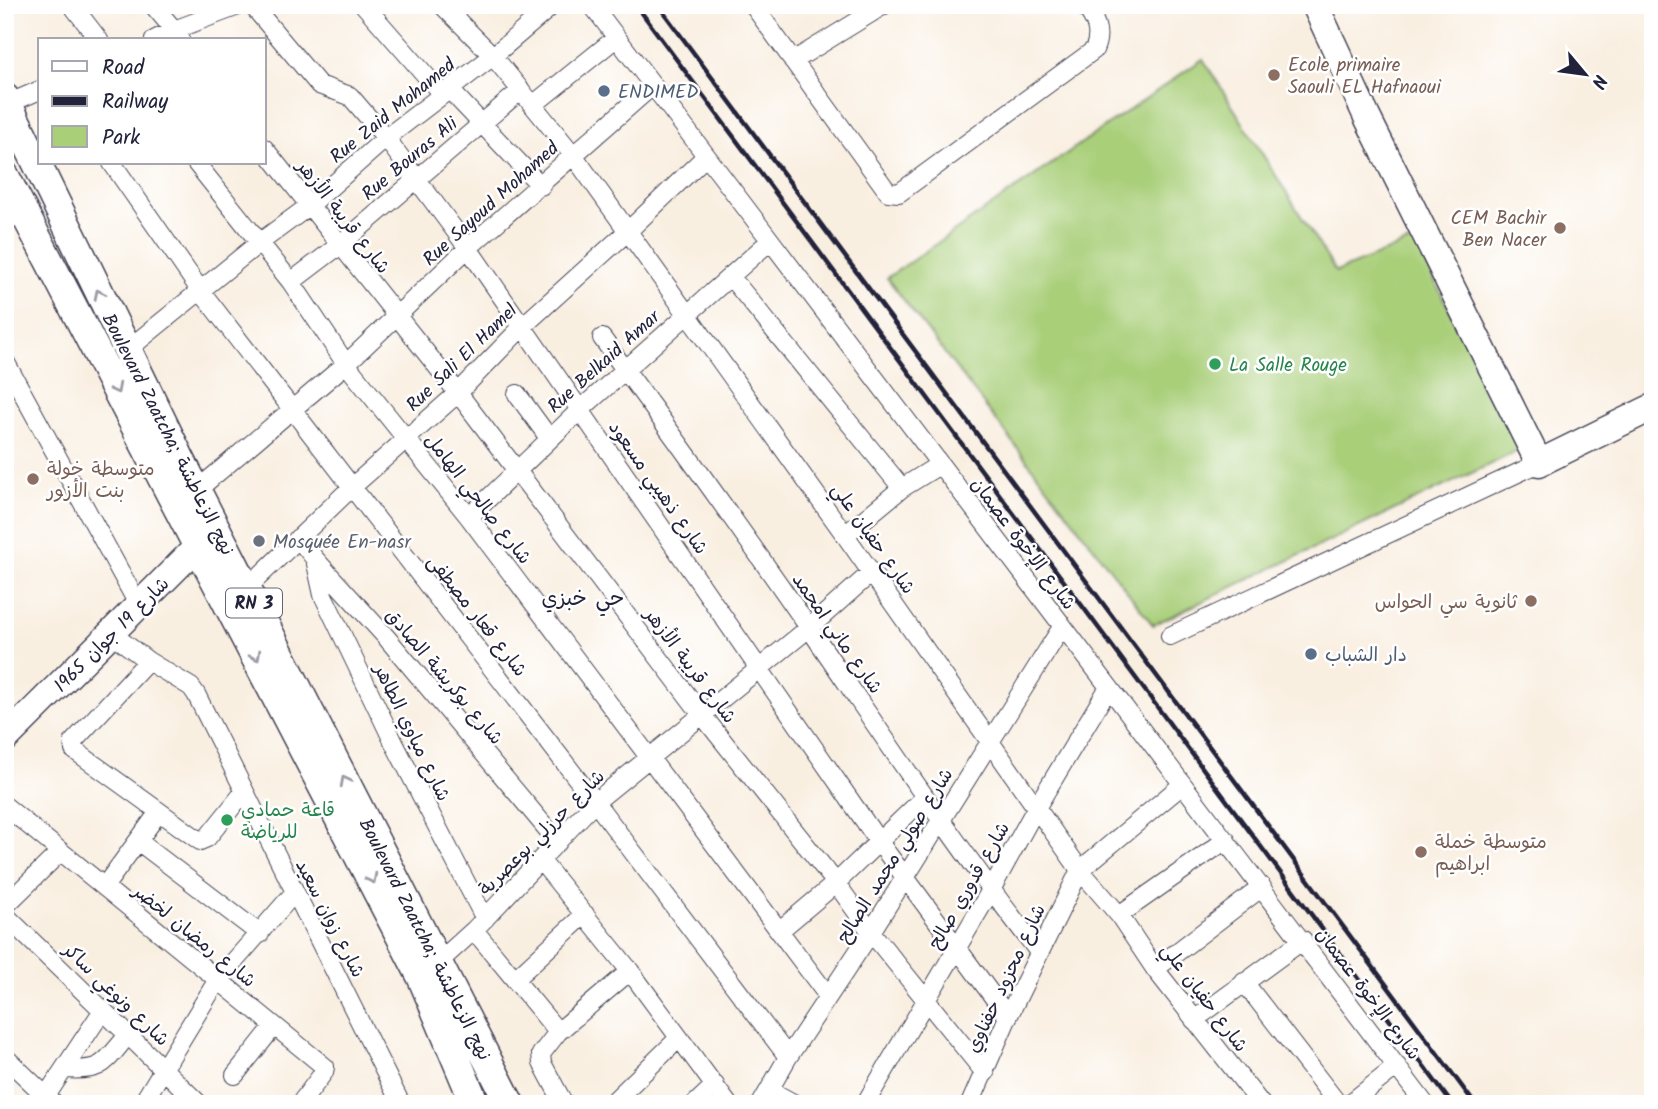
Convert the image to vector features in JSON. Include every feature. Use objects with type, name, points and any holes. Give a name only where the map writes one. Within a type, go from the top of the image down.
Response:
[{"type":"main road","name":"Boulevard Zaatcha; نهج الزعاطشة","points":[[6,102],[126,351],[197,490],[209,539],[246,589],[430,970],[474,1104]]},
{"type":"main road","name":"Boulevard Zaatcha; نهج الزعاطشة","points":[[5,176],[15,217],[209,539],[430,970],[510,1104]]},
{"type":"street","points":[[72,5],[97,38]]},
{"type":"street","points":[[153,5],[178,35],[241,5]]},
{"type":"street","name":"شارع ذهيبي مسعود","points":[[252,5],[319,85],[350,96],[417,178],[523,326],[879,842],[1008,1017]]},
{"type":"street","points":[[364,5],[445,92],[483,123],[541,186]]},
{"type":"street","name":"شارع حفيان علي","points":[[442,5],[492,56],[574,156],[872,572],[1080,870],[1119,915],[1155,969],[1261,1104]]},
{"type":"street","name":"Rue Zaid Mohamed","points":[[126,351],[309,206],[386,138],[553,5]]},
{"type":"street","name":"شارع الإخوة عصمان","points":[[592,5],[1425,1104]]},
{"type":"street","points":[[753,5],[888,192],[893,194],[899,193],[1094,50],[1098,31],[1094,19],[1084,5]]},
{"type":"street","points":[[793,61],[884,5]]},
{"type":"street","points":[[1317,7],[1367,117],[1539,463]]},
{"type":"street","points":[[533,105],[616,38]]},
{"type":"street","name":"Rue Sayoud Mohamed","points":[[197,490],[346,363],[468,248],[652,86]]},
{"type":"street","name":"Rue Bouras Ali","points":[[291,282],[341,244],[521,90]]},
{"type":"street","points":[[6,102],[38,91]]},
{"type":"street","name":"شارع قريبة الأزهر","points":[[266,151],[458,393],[871,932],[985,1073]]},
{"type":"street","name":"Rue Sali El Hamel","points":[[246,589],[352,487],[458,393],[523,326],[705,157]]},
{"type":"street","name":"شارع قعار مصطفى","points":[[113,164],[200,290],[788,1057]]},
{"type":"street","name":"شارع صالحي الهامل","points":[[197,164],[291,282],[346,363],[469,517],[828,996]]},
{"type":"street","name":"Rue Belkaid Amar","points":[[469,517],[549,438],[687,312],[770,242]]},
{"type":"street","points":[[730,276],[902,488]]},
{"type":"street","name":"شارع ماني امحمد","points":[[602,338],[809,628],[940,820],[1040,952]]},
{"type":"street","points":[[5,360],[139,606]]},
{"type":"street","points":[[517,394],[549,438]]},
{"type":"street","points":[[1170,636],[1653,407]]},
{"type":"street","points":[[845,535],[902,488],[939,465]]},
{"type":"street","name":"شارع بوكريشة الصادق","points":[[298,538],[386,637],[558,842]]},
{"type":"street","name":"شارع 19 جوان 1965","points":[[5,739],[209,539]]},
{"type":"street","name":"شارع مياوي الطاهر","points":[[315,559],[319,583],[328,607],[479,925],[515,979],[558,1032]]},
{"type":"street","name":"شارع حرزلي بوعصرية","points":[[430,970],[479,925],[595,802],[809,628],[872,572]]},
{"type":"street","name":"شارع صولي محمد الصالح","points":[[765,1097],[1062,627]]},
{"type":"street","name":"شارع زوان سعيد","points":[[112,634],[148,661],[191,687],[401,1104]]},
{"type":"street","points":[[148,661],[72,746],[200,841],[244,792]]},
{"type":"street","name":"شارع قدوري صالح","points":[[864,1104],[1109,687]]},
{"type":"street","points":[[1080,870],[1182,785]]},
{"type":"street","points":[[779,931],[836,883],[925,797]]},
{"type":"street","name":"شارع رمضان لخضر","points":[[5,806],[325,1068],[300,1104]]},
{"type":"street","points":[[104,887],[159,812]]},
{"type":"street","points":[[1119,915],[1226,840]]},
{"type":"street","points":[[138,841],[260,934]]},
{"type":"street","points":[[5,906],[60,852]]},
{"type":"street","points":[[541,861],[630,971],[728,1104]]},
{"type":"street","name":"شارع محزود حفناوي","points":[[970,1104],[1008,1017],[1080,870]]},
{"type":"street","points":[[1155,969],[1262,887]]},
{"type":"street","points":[[142,1104],[217,981],[294,893]]},
{"type":"street","points":[[515,979],[585,914]]},
{"type":"street","name":"شارع ونوغي ساكر","points":[[5,915],[198,1104]]},
{"type":"street","points":[[1194,1020],[1303,940]]},
{"type":"street","points":[[564,1104],[542,1063],[541,1054],[558,1032],[630,971]]},
{"type":"street","points":[[1244,982],[1338,1104]]},
{"type":"street","points":[[5,1057],[50,1100],[64,1069],[103,1010]]},
{"type":"street","points":[[235,1075],[274,1026]]},
{"type":"street","points":[[64,1069],[94,1069],[104,1063],[128,1035]]},
{"type":"street","points":[[611,1104],[680,1038]]},
{"type":"street","points":[[1349,1104],[1397,1066]]},
{"type":"street","points":[[695,1104],[715,1085]]},
{"type":"street","points":[[765,1097],[795,1104]]},
{"type":"green space","name":"La Salle Rouge","points":[[1203,59],[1336,272],[1414,240],[1520,450],[1153,625],[887,278]]},
{"type":"railway","points":[[636,5],[1452,1104]]},
{"type":"railway","points":[[658,5],[1475,1104]]},
{"type":"place","name":"Ecole primaire Saouli EL Hafnaoui","points":[[1274,75]]},
{"type":"place","name":"ENDIMED","points":[[604,91]]},
{"type":"place","name":"CEM Bachir Ben Nacer","points":[[1560,228]]},
{"type":"place","name":"La Salle Rouge","points":[[1215,364]]},
{"type":"place","name":"متوسطة خولة بنت الأزور","points":[[33,479]]},
{"type":"place","name":"Mosquée En-nasr","points":[[259,541]]},
{"type":"place","name":"ثانوية سي الحواس","points":[[1531,601]]},
{"type":"place","name":"دار الشباب","points":[[1311,654]]},
{"type":"place","name":"قاعة حمادي للرياضة","points":[[227,820]]},
{"type":"place","name":"متوسطة خملة ابراهيم","points":[[1421,852]]},
{"type":"district","name":"حي خبزي","points":[[583,598]]}]
